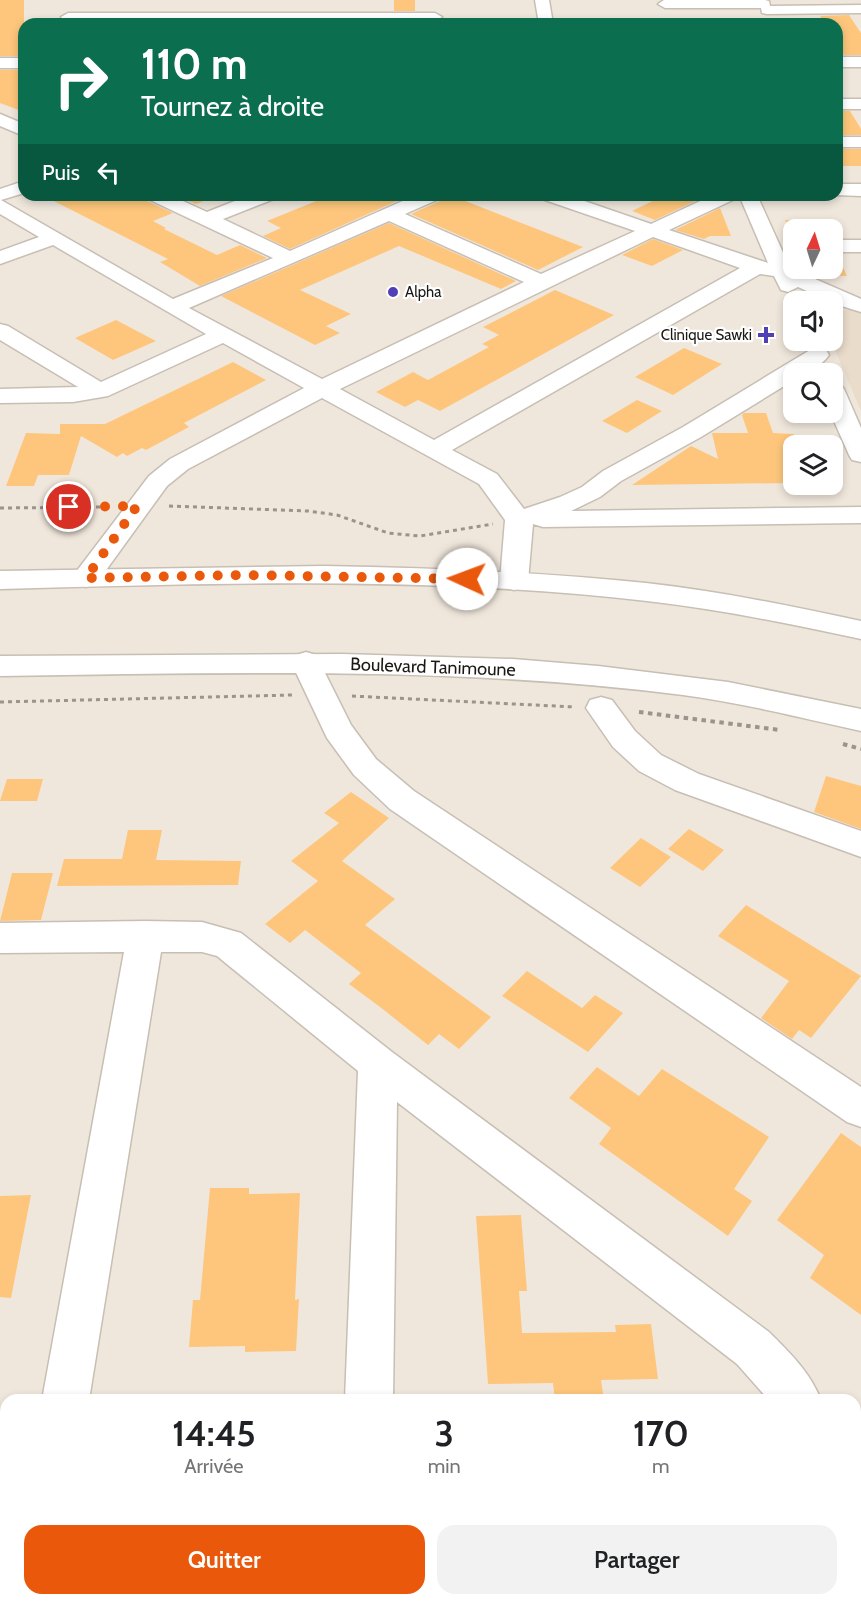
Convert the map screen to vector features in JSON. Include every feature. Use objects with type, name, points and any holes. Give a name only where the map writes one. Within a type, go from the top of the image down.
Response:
[{"type":"street","points":[[68,18],[77,0]]},
{"type":"street","points":[[180,18],[186,0]]},
{"type":"street","points":[[289,18],[292,0]]},
{"type":"street","points":[[435,0],[435,18]]},
{"type":"street","points":[[542,0],[545,18]]},
{"type":"street","points":[[671,18],[664,2],[764,5],[859,12]]},
{"type":"street","points":[[764,5],[772,18]]},
{"type":"street","points":[[843,62],[861,62]]},
{"type":"street","points":[[0,63],[18,63]]},
{"type":"street","points":[[843,104],[861,104]]},
{"type":"street","points":[[0,119],[18,128]]},
{"type":"street","points":[[843,142],[861,142]]},
{"type":"street","points":[[0,195],[18,189]]},
{"type":"street","points":[[843,190],[861,190]]},
{"type":"street","points":[[168,201],[290,258]]},
{"type":"street","points":[[206,219],[252,201]]},
{"type":"street","points":[[172,307],[418,201]]},
{"type":"street","points":[[566,201],[757,267],[782,272],[842,300],[861,306]]},
{"type":"street","points":[[86,578],[137,506],[158,481],[179,464],[321,390],[541,282],[715,201]]},
{"type":"street","points":[[751,201],[790,291]]},
{"type":"street","points":[[0,206],[172,307],[488,479],[516,549]]},
{"type":"street","points":[[388,214],[541,282]]},
{"type":"street","points":[[0,258],[54,238]]},
{"type":"street","points":[[843,246],[861,246]]},
{"type":"street","points":[[771,247],[783,247]]},
{"type":"street","points":[[434,450],[757,267]]},
{"type":"street","points":[[0,331],[100,391]]},
{"type":"street","points":[[0,396],[73,395],[100,391],[223,335]]},
{"type":"street","points":[[516,549],[569,503],[818,356]]},
{"type":"street","points":[[843,414],[861,455]]},
{"type":"street","points":[[0,580],[395,576],[516,549],[861,515]]},
{"type":"street","points":[[516,549],[664,593],[861,630]]},
{"type":"street","points":[[306,663],[338,730],[365,767],[402,800],[861,1109]]},
{"type":"street","name":"Boulevard Tanimoune","points":[[0,666],[306,663],[480,667],[683,685],[861,720]]},
{"type":"street","points":[[601,708],[624,739],[650,762],[687,782],[861,844]]},
{"type":"street","points":[[66,1394],[145,936]]},
{"type":"street","points":[[0,938],[202,937],[228,944],[378,1064],[753,1348],[794,1394]]},
{"type":"street","points":[[369,1394],[378,1064]]},
{"type":"path","points":[[0,508],[137,506],[308,511],[338,515],[388,533],[516,549]]},
{"type":"path","points":[[0,702],[320,695],[441,698],[601,708],[786,731]]},
{"type":"path","points":[[839,743],[861,749]]},
{"type":"shaded area","points":[[843,310],[861,310],[861,411],[843,369],[843,363],[840,363],[835,351],[843,351]]},
{"type":"building","points":[[0,0],[24,0],[24,18],[18,18],[18,56],[0,56]]},
{"type":"building","points":[[394,0],[415,0],[415,11],[394,11]]},
{"type":"building","points":[[849,15],[861,33],[861,55],[843,53],[843,18],[821,18],[820,16]]},
{"type":"building","points":[[0,70],[18,70],[18,110],[0,103]]},
{"type":"building","points":[[843,111],[850,111],[861,129],[861,135],[843,135]]},
{"type":"building","points":[[843,149],[861,149],[861,166],[843,166]]},
{"type":"building","points":[[54,201],[147,201],[173,213],[153,221],[166,228],[164,229],[217,255],[240,245],[267,258],[200,286],[160,262],[168,259]]},
{"type":"building","points":[[316,201],[397,201],[290,249],[263,236],[281,228],[267,221]]},
{"type":"building","points":[[440,201],[465,201],[583,247],[538,270],[411,214]]},
{"type":"building","points":[[653,201],[695,201],[655,220],[632,211]]},
{"type":"building","points":[[720,208],[731,236],[710,236],[704,239],[675,230]]},
{"type":"building","points":[[389,223],[516,281],[501,289],[399,246],[300,290],[351,314],[326,326],[340,333],[315,345],[221,296]]},
{"type":"building","points":[[653,239],[683,250],[652,266],[622,255]]},
{"type":"building","points":[[555,290],[614,315],[440,411],[418,400],[405,407],[376,392],[413,372],[428,380],[489,347],[482,344],[499,335],[483,327]]},
{"type":"building","points":[[116,320],[156,341],[113,360],[75,338]]},
{"type":"building","points":[[684,348],[722,364],[673,395],[635,377]]},
{"type":"building","points":[[233,362],[266,380],[184,423],[189,427],[146,450],[142,448],[127,456],[123,453],[117,457],[81,436],[69,475],[38,475],[34,486],[6,486],[26,433],[60,434],[60,424],[105,424]]},
{"type":"building","points":[[637,400],[662,411],[627,433],[602,421]]},
{"type":"building","points":[[744,413],[766,413],[773,433],[794,434],[783,435],[783,483],[632,485],[691,446],[718,459],[712,433],[748,433],[742,415]]},
{"type":"building","points":[[826,776],[861,786],[861,829],[814,812]]},
{"type":"building","points":[[7,779],[43,779],[37,801],[0,801]]},
{"type":"building","points":[[351,792],[389,818],[342,861],[395,899],[365,925],[491,1017],[459,1049],[439,1034],[428,1045],[349,984],[361,973],[305,930],[290,943],[265,924],[318,881],[291,861],[339,823],[324,813]]},
{"type":"building","points":[[689,829],[724,850],[703,871],[668,849]]},
{"type":"building","points":[[128,830],[162,830],[156,860],[241,861],[238,885],[57,886],[64,859],[122,859]]},
{"type":"building","points":[[641,838],[671,857],[640,887],[610,868]]},
{"type":"building","points":[[12,873],[53,873],[41,920],[0,921]]},
{"type":"building","points":[[746,905],[861,976],[811,1038],[799,1030],[792,1039],[761,1018],[789,981],[718,936]]},
{"type":"building","points":[[527,971],[582,1008],[595,995],[623,1013],[588,1052],[502,996]]},
{"type":"building","points":[[597,1067],[639,1096],[662,1069],[769,1137],[734,1189],[752,1201],[728,1236],[599,1144],[611,1128],[569,1098]]},
{"type":"building","points":[[841,1133],[861,1147],[861,1315],[810,1278],[824,1255],[777,1220]]},
{"type":"building","points":[[210,1188],[249,1188],[249,1194],[300,1193],[295,1300],[299,1299],[296,1351],[245,1352],[245,1346],[189,1347],[193,1300],[200,1300]]},
{"type":"building","points":[[31,1195],[11,1298],[0,1297],[0,1196]]},
{"type":"building","points":[[521,1215],[527,1291],[519,1291],[522,1333],[616,1332],[615,1325],[651,1324],[658,1379],[601,1380],[603,1394],[554,1394],[553,1383],[488,1384],[476,1216]]},
{"type":"place","name":"Alpha","points":[[393,292]]},
{"type":"place","name":"Clinique Sawki","points":[[766,335]]},
{"type":"route","points":[[69,507],[137,506],[86,578],[243,575],[467,579]]}]
